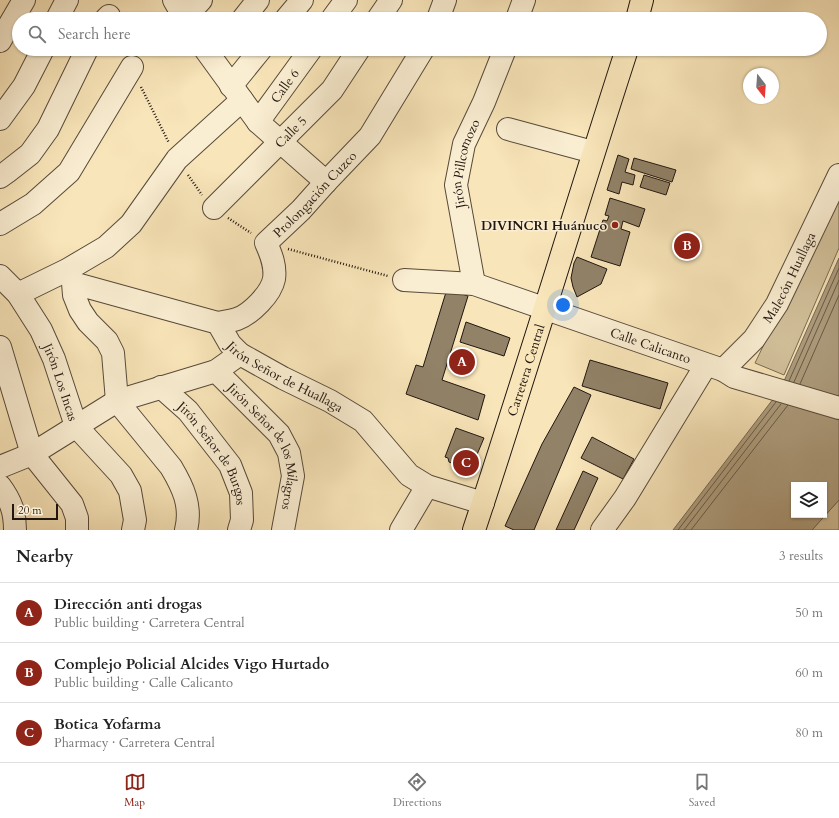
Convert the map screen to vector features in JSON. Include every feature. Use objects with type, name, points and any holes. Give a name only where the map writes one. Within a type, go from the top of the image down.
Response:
[{"type":"highway","points":[[639,12],[642,0]]},
{"type":"highway","name":"Carretera Central","points":[[474,530],[501,449],[593,152],[626,56]]},
{"type":"street","points":[[17,12],[24,0]]},
{"type":"street","points":[[61,12],[67,0]]},
{"type":"street","points":[[181,12],[201,0]]},
{"type":"street","points":[[249,12],[258,0]]},
{"type":"street","points":[[292,12],[302,0]]},
{"type":"street","points":[[337,12],[346,0]]},
{"type":"street","points":[[383,12],[391,0]]},
{"type":"street","points":[[441,12],[445,0]]},
{"type":"street","points":[[520,12],[524,0]]},
{"type":"street","points":[[0,41],[12,20]]},
{"type":"street","points":[[0,119],[24,86],[39,56]]},
{"type":"street","points":[[0,177],[30,154],[48,129],[84,56]]},
{"type":"street","points":[[212,56],[258,122],[326,182]]},
{"type":"street","points":[[18,294],[67,270],[106,247],[131,224],[178,159],[237,93],[258,56]]},
{"type":"street","name":"Calle 6","points":[[258,122],[306,56]]},
{"type":"street","name":"Calle 5","points":[[214,208],[332,90],[354,56]]},
{"type":"street","name":"Prolongación Cuzco","points":[[218,323],[238,319],[243,316],[254,309],[268,293],[274,279],[273,258],[266,243],[301,210],[370,136],[419,56]]},
{"type":"street","name":"Jirón Pillcomozo","points":[[474,284],[456,185],[464,144],[484,102],[502,56]]},
{"type":"street","points":[[0,224],[33,204],[68,172],[132,67]]},
{"type":"street","points":[[508,129],[593,152]]},
{"type":"street","name":"Malecón Huallaga","points":[[602,530],[715,367],[754,339],[777,304],[839,175]]},
{"type":"street","name":"Jirón Los Incas","points":[[0,276],[18,294],[41,330],[54,359],[76,426],[121,475],[130,491],[135,520],[133,530]]},
{"type":"street","name":"Calle Calicanto","points":[[404,280],[474,284],[715,367],[734,377],[839,408]]},
{"type":"street","points":[[186,530],[189,512],[185,493],[179,479],[171,467],[117,401],[113,353],[107,341],[88,322],[80,310],[74,295],[73,283],[218,323]]},
{"type":"street","name":"Jirón Señor de Huallaga","points":[[218,323],[230,344],[240,354],[283,378],[330,401],[363,421],[409,475],[427,486],[483,503]]},
{"type":"street","points":[[0,346],[32,454],[72,504],[77,518],[77,530]]},
{"type":"street","points":[[0,468],[32,454],[117,401],[216,371],[240,354]]},
{"type":"street","name":"Jirón Señor de los Milagros","points":[[216,371],[279,434],[289,453],[293,476],[283,530]]},
{"type":"street","name":"Jirón Señor de Burgos","points":[[161,387],[188,411],[230,465],[241,493],[242,520],[239,530]]},
{"type":"street","points":[[0,486],[8,497],[14,513],[15,530]]},
{"type":"street","points":[[401,530],[427,486]]},
{"type":"shaded area","points":[[839,189],[839,248],[784,375],[755,363]]},
{"type":"shaded area","points":[[839,500],[839,530],[812,530],[823,518],[827,518],[827,513]]},
{"type":"water","points":[[839,258],[839,500],[827,513],[827,482],[791,482],[791,518],[823,518],[812,530],[673,530],[780,390]]},
{"type":"building","points":[[618,155],[629,159],[625,172],[635,175],[633,185],[622,182],[619,194],[607,190]]},
{"type":"building","points":[[634,158],[676,170],[672,182],[631,169]]},
{"type":"building","points":[[644,175],[670,183],[666,195],[640,187]]},
{"type":"building","points":[[610,198],[645,209],[639,227],[623,221],[621,229],[630,232],[620,266],[591,257],[603,220],[607,221],[609,216],[605,215]]},
{"type":"building","points":[[577,257],[607,269],[601,284],[577,297],[571,278],[574,263]]},
{"type":"building","points":[[447,289],[468,296],[442,380],[485,395],[478,420],[406,394],[416,365],[423,367]]},
{"type":"building","points":[[466,322],[510,338],[504,356],[460,342]]},
{"type":"building","points":[[590,360],[668,383],[660,409],[582,386]]},
{"type":"building","points":[[574,387],[591,395],[534,530],[514,530],[505,526],[542,444]]},
{"type":"building","points":[[456,428],[484,438],[473,464],[466,469],[449,462],[448,458],[445,457]]},
{"type":"building","points":[[592,437],[634,459],[623,479],[581,458]]},
{"type":"building","points":[[583,471],[598,478],[574,530],[556,530]]},
{"type":"place","name":"DIVINCRI Huánuco","points":[[615,225]]},
{"type":"place","name":"Complejo Policial Alcides Vigo Hurtado","points":[[687,246]]},
{"type":"place","name":"Dirección anti drogas","points":[[462,362]]},
{"type":"place","name":"Botica Yofarma","points":[[466,463]]}]
